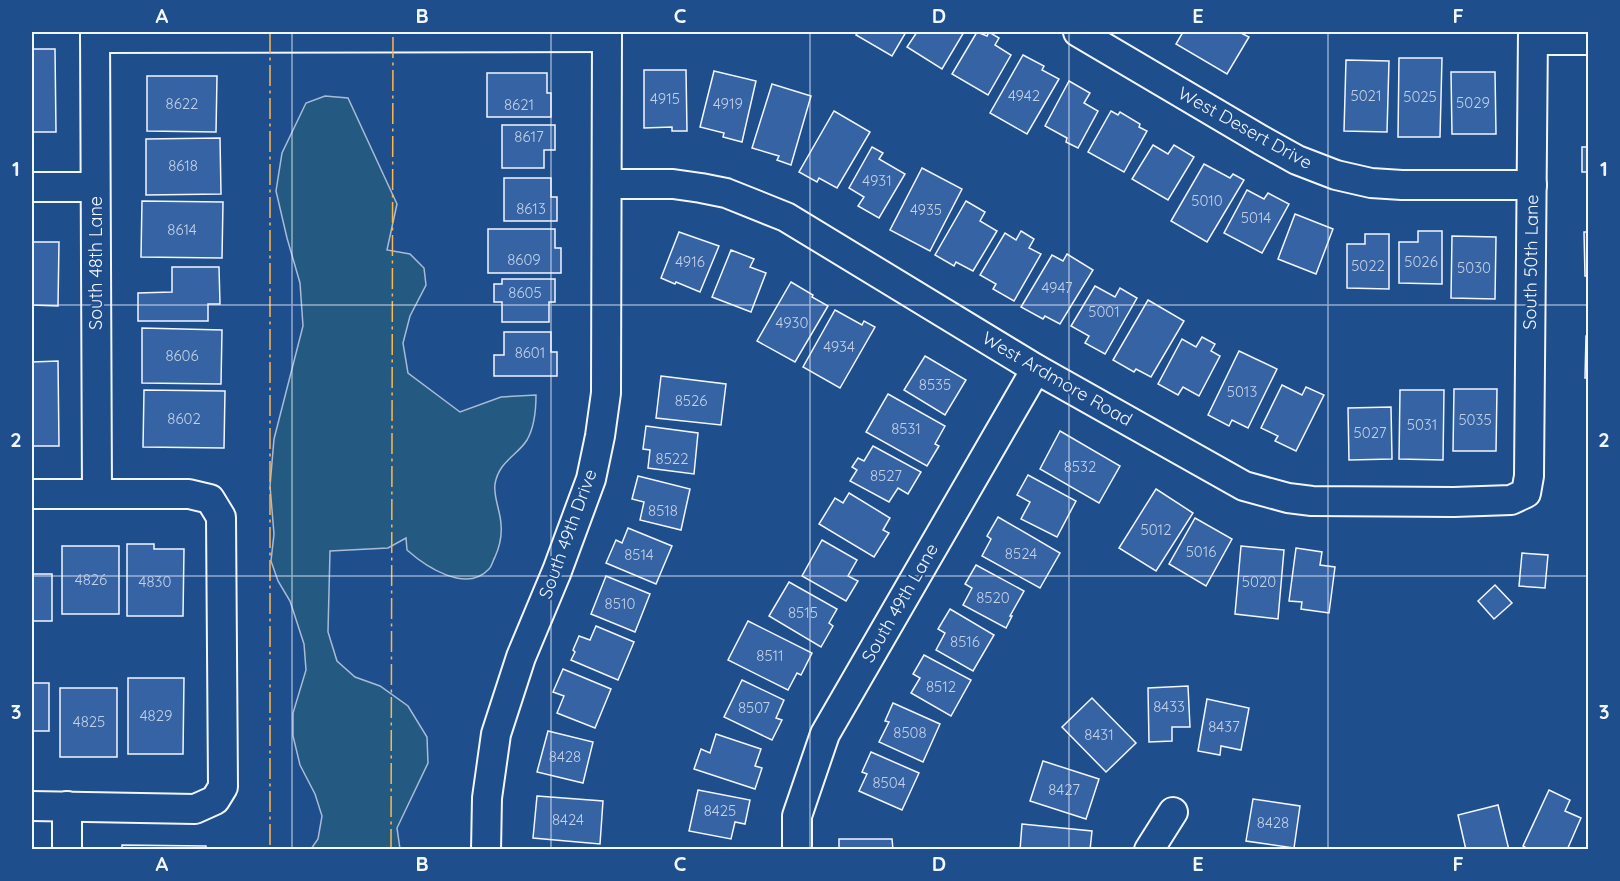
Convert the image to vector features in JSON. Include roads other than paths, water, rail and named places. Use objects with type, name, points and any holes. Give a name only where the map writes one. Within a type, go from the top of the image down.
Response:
[{"type":"street","name":"West Desert Drive","points":[[1078,32],[1112,40],[1261,140],[1297,160],[1336,176],[1371,183],[1402,185],[1532,185]]},
{"type":"street","points":[[95,35],[607,34]]},
{"type":"street","name":"South 49th Drive","points":[[486,849],[487,798],[496,734],[521,657],[591,479],[600,436],[606,393],[607,34]]},
{"type":"street","name":"South 48th Lane","points":[[95,35],[96,494]]},
{"type":"street","points":[[1533,36],[1588,40]]},
{"type":"street","name":"South 50th Lane","points":[[1526,493],[1529,476],[1533,36]]},
{"type":"street","name":"West Ardmore Road","points":[[607,184],[673,184],[701,188],[726,193],[786,217],[1036,369],[1244,486],[1266,493],[1312,501],[1511,500],[1526,493]]},
{"type":"street","points":[[32,187],[95,187]]},
{"type":"street","name":"South 49th Lane","points":[[797,849],[797,816],[825,734],[1036,369]]},
{"type":"street","points":[[32,494],[189,494],[210,500],[221,517],[224,787],[215,800],[195,809],[32,806]]},
{"type":"street","points":[[67,806],[67,849]]},
{"type":"street","points":[[1149,849],[1173,812]]}]
